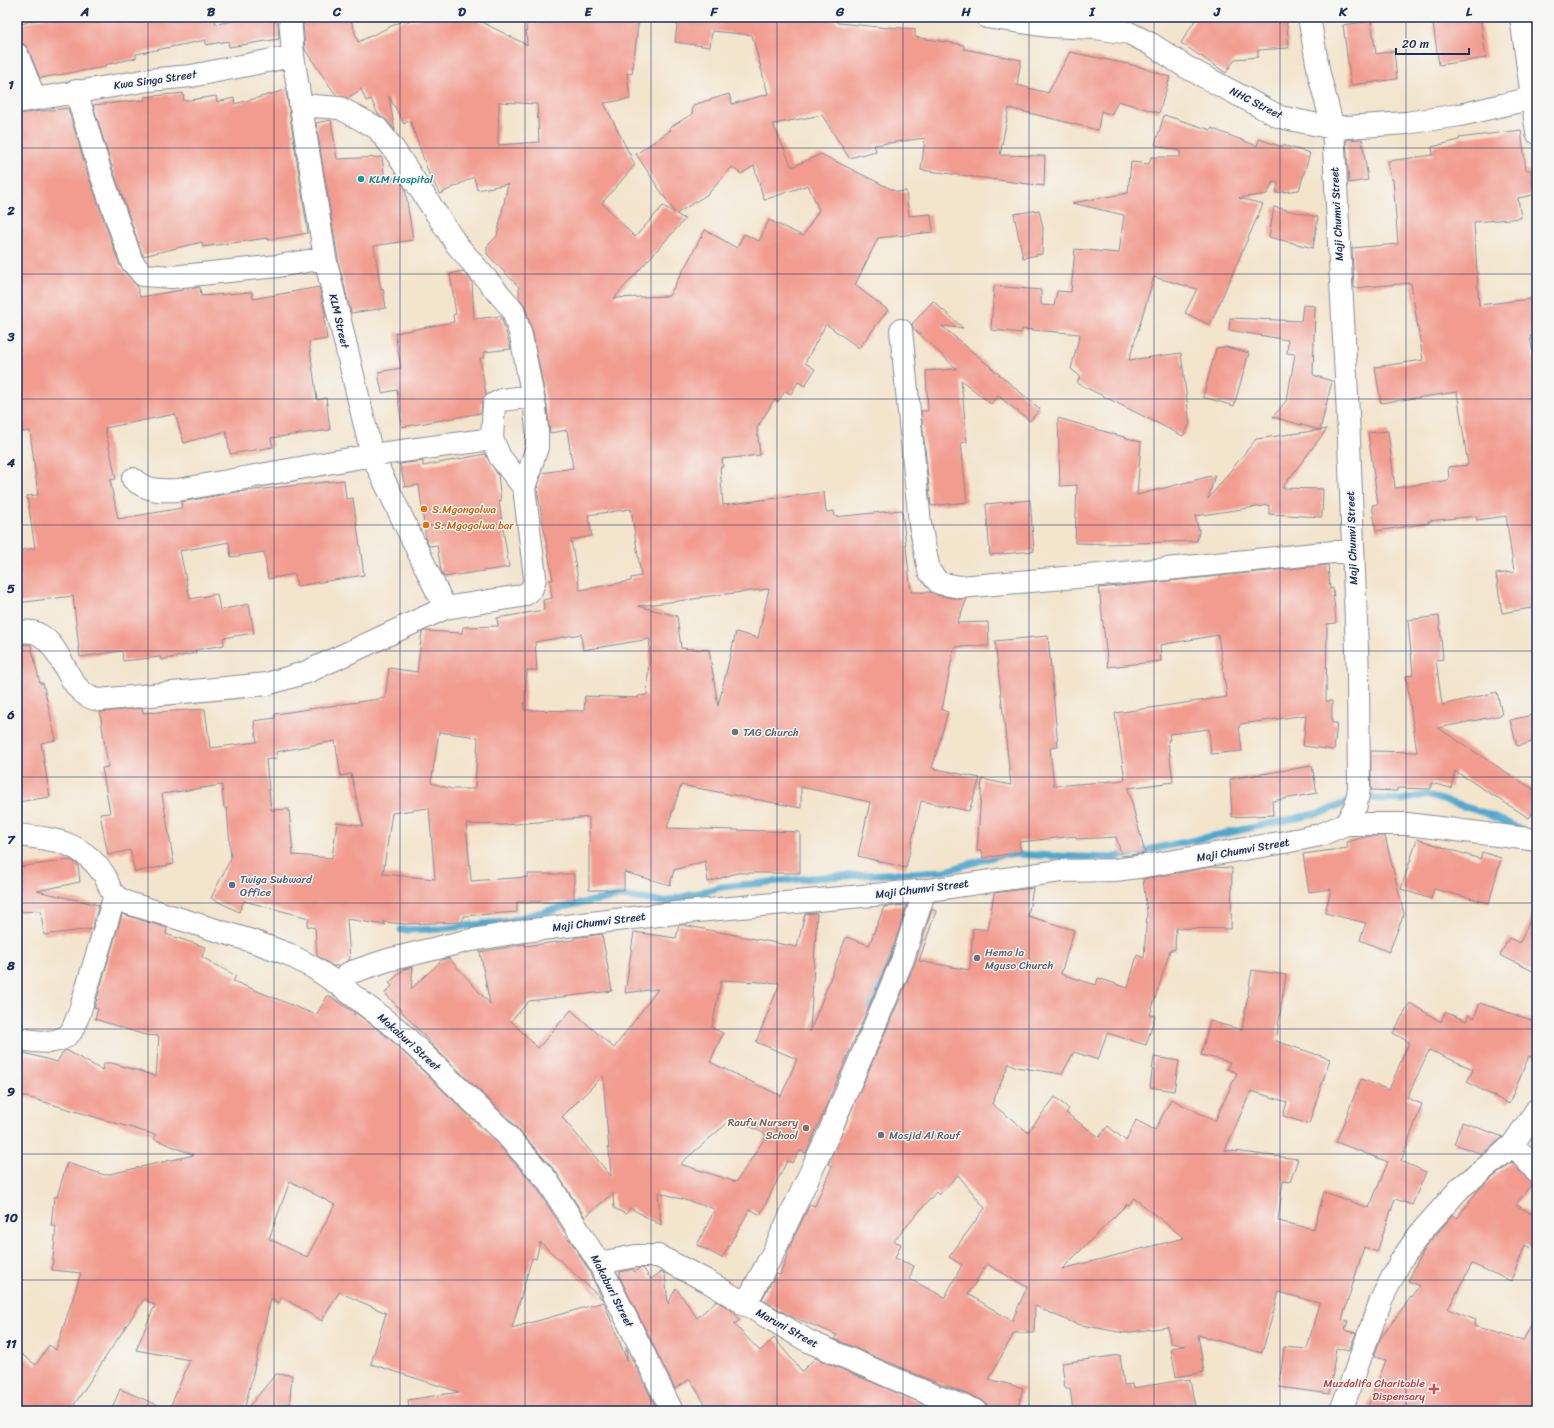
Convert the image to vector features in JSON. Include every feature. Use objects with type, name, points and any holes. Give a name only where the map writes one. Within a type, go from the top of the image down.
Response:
[{"type":"street","name":"KLM Street","points":[[290,17],[293,56],[300,105],[325,258],[372,455],[445,608]]},
{"type":"street","name":"NHC Street","points":[[987,17],[1049,26],[1096,28],[1129,34],[1151,44],[1186,67],[1280,117],[1333,128],[1406,123],[1460,114],[1535,98]]},
{"type":"street","name":"Maji Chumvi Street","points":[[338,984],[349,973],[388,960],[466,941],[524,931],[675,913],[925,890],[1060,871],[1115,870],[1188,860],[1320,835],[1346,824],[1356,805],[1359,788],[1358,676],[1348,415],[1333,128],[1319,74],[1309,17]]},
{"type":"street","points":[[1520,17],[1535,98],[1537,133]]},
{"type":"street","points":[[17,54],[26,100]]},
{"type":"street","name":"Kwa Singa Street","points":[[26,100],[76,91],[191,76],[293,56]]},
{"type":"street","points":[[76,91],[100,171],[129,255],[137,270],[143,275],[172,277],[325,258]]},
{"type":"street","points":[[17,632],[30,631],[46,639],[81,692],[90,698],[99,700],[267,684],[307,672],[445,608],[521,596],[529,593],[533,588],[535,577],[527,528],[524,488],[537,447],[537,429],[521,336],[513,310],[456,245],[393,148],[377,128],[340,108],[300,105]]},
{"type":"street","points":[[901,330],[920,524],[929,571],[939,583],[960,587],[1157,570],[1353,550]]},
{"type":"street","points":[[524,488],[500,457],[492,439],[494,404],[502,400],[532,396]]},
{"type":"street","points":[[133,479],[142,486],[157,491],[178,490],[372,455],[492,439]]},
{"type":"street","points":[[1346,824],[1407,824],[1537,840]]},
{"type":"street","points":[[17,835],[50,839],[77,847],[94,860],[108,880],[114,895],[78,1014],[71,1031],[65,1036],[46,1043],[17,1039]]},
{"type":"street","points":[[745,1305],[773,1253],[829,1133],[902,960],[925,890]]},
{"type":"street","name":"Makaburi Street","points":[[114,895],[139,906],[255,942],[288,954],[314,968],[338,984],[397,1029],[524,1152],[563,1202],[599,1263],[672,1411]]},
{"type":"street","points":[[1341,1411],[1381,1300],[1400,1262],[1421,1232],[1460,1188],[1513,1144],[1537,1109]]},
{"type":"street","points":[[1513,1144],[1537,1172]]},
{"type":"street","name":"Maruni Street","points":[[599,1263],[636,1256],[658,1256],[708,1281],[745,1305],[808,1341],[925,1392],[976,1411]]},
{"type":"building","points":[[47,17],[214,17],[216,24],[256,17],[274,17],[278,24],[279,39],[229,47],[228,41],[206,45],[206,40],[136,54],[136,58],[105,65],[105,67],[40,78],[28,49],[24,44],[17,42],[17,25]]},
{"type":"building","points":[[320,17],[350,17],[358,42],[406,19],[408,22],[424,17],[472,17],[527,45],[526,24],[586,19],[586,17],[639,17],[632,74],[627,73],[630,99],[604,103],[635,165],[602,203],[635,237],[663,206],[675,213],[636,154],[671,130],[669,128],[692,114],[693,105],[729,94],[732,104],[768,94],[752,35],[712,31],[710,47],[675,42],[678,17],[830,17],[839,23],[915,29],[915,37],[964,45],[964,49],[1021,60],[1017,85],[1048,93],[1070,52],[1137,66],[1170,77],[1159,113],[1118,101],[1111,115],[1101,111],[1098,130],[1009,108],[1000,155],[1045,156],[1044,186],[921,170],[925,138],[874,145],[876,151],[849,158],[822,115],[773,124],[792,167],[821,154],[897,192],[906,191],[909,216],[931,214],[933,232],[878,238],[855,285],[888,310],[859,348],[826,324],[805,363],[815,369],[805,386],[798,382],[791,394],[785,391],[778,402],[774,400],[757,428],[760,455],[722,459],[723,467],[720,467],[723,505],[824,492],[826,512],[834,511],[835,517],[902,510],[911,592],[932,592],[937,595],[967,599],[957,623],[988,622],[989,646],[954,647],[942,710],[948,712],[932,768],[980,778],[969,811],[921,801],[906,868],[858,856],[870,802],[801,787],[801,808],[681,785],[667,828],[800,832],[800,873],[737,873],[708,882],[705,861],[674,870],[670,885],[624,872],[624,890],[589,890],[589,817],[506,825],[466,824],[471,881],[528,877],[528,874],[574,874],[574,902],[517,902],[517,912],[463,916],[463,922],[405,924],[383,922],[386,925],[347,919],[350,959],[339,966],[333,966],[317,956],[315,928],[307,926],[309,918],[244,901],[239,912],[211,898],[231,858],[227,808],[224,808],[222,785],[162,794],[174,864],[135,872],[130,850],[108,855],[100,814],[110,813],[102,768],[108,767],[100,712],[142,708],[143,713],[205,709],[210,748],[257,742],[254,721],[275,718],[275,714],[385,698],[389,668],[417,672],[422,632],[462,633],[463,627],[498,626],[497,618],[544,610],[543,600],[552,598],[550,580],[553,580],[537,489],[542,473],[573,468],[567,430],[550,433],[547,406],[533,334],[525,306],[519,298],[519,287],[487,254],[487,246],[497,236],[508,184],[477,190],[474,177],[440,194],[429,174],[410,120],[404,124],[389,96],[395,131],[387,120],[378,114],[371,99],[366,101],[361,89],[348,98],[336,95],[305,50],[303,22]],"holes":[[[499,102],[537,104],[539,142],[498,145]],[[754,166],[764,200],[808,185],[819,210],[803,236],[769,220],[759,241],[744,234],[737,248],[705,230],[669,296],[614,298],[685,219],[676,214],[708,194],[732,167],[741,174]],[[631,509],[641,576],[631,578],[631,581],[580,590],[571,540],[592,536],[588,515]],[[769,589],[758,638],[736,632],[718,706],[709,650],[681,648],[677,616],[638,606]],[[581,634],[583,650],[650,639],[647,695],[638,696],[638,698],[585,696],[584,711],[524,710],[527,670],[537,670],[535,642]],[[439,732],[478,737],[475,789],[452,789],[431,783]],[[335,741],[341,776],[351,774],[363,826],[337,822],[332,858],[293,855],[289,809],[271,810],[266,760],[277,758],[276,752]],[[429,808],[435,879],[383,874],[392,813]]]},
{"type":"building","points":[[1197,17],[1286,17],[1289,48],[1258,50],[1258,57],[1235,59],[1226,73],[1181,43]]},
{"type":"building","points":[[1432,17],[1480,17],[1486,58],[1439,65]]},
{"type":"building","points":[[1371,21],[1376,54],[1394,51],[1397,79],[1351,85],[1343,25]]},
{"type":"building","points":[[286,90],[308,233],[268,240],[268,238],[203,247],[202,242],[143,256],[112,167],[93,105],[145,100],[144,97],[183,93],[184,101],[216,96],[217,102],[234,98],[235,104]]},
{"type":"building","points":[[68,108],[88,175],[120,266],[137,286],[140,297],[200,287],[201,296],[252,292],[253,299],[319,287],[326,317],[324,318],[327,339],[309,342],[317,400],[326,398],[330,430],[271,438],[273,447],[230,454],[226,431],[184,443],[175,414],[105,428],[116,479],[110,480],[118,519],[182,508],[181,502],[237,492],[344,480],[346,499],[353,498],[364,575],[297,586],[295,574],[268,579],[264,552],[231,557],[229,542],[180,551],[190,599],[217,594],[220,610],[249,604],[254,633],[223,638],[224,645],[195,650],[196,653],[161,660],[160,657],[123,661],[122,651],[80,657],[73,596],[17,603],[17,551],[35,548],[27,496],[38,495],[30,431],[17,433],[17,114]]},
{"type":"building","points":[[1164,115],[1211,130],[1211,128],[1257,146],[1259,139],[1282,147],[1282,145],[1310,153],[1299,190],[1276,193],[1278,183],[1273,182],[1267,194],[1239,198],[1263,204],[1210,325],[1185,313],[1197,289],[1154,277],[1129,360],[1181,353],[1190,424],[1183,436],[1077,383],[1080,376],[1071,369],[1080,334],[1022,329],[1022,333],[991,330],[994,286],[1041,290],[1041,305],[1054,306],[1057,291],[1071,292],[1075,249],[1119,253],[1124,215],[1072,203],[1128,193],[1131,162],[1149,164],[1151,157],[1180,157],[1180,151],[1155,145]]},
{"type":"building","points":[[331,120],[337,159],[382,157],[385,180],[398,178],[405,188],[413,240],[374,246],[381,290],[383,289],[386,308],[351,313],[339,265],[316,123]]},
{"type":"building","points":[[1521,130],[1526,170],[1531,170],[1534,195],[1518,198],[1521,218],[1474,222],[1479,305],[1530,299],[1533,336],[1530,336],[1537,378],[1537,607],[1502,613],[1496,574],[1514,572],[1506,516],[1477,520],[1476,516],[1428,521],[1429,523],[1376,531],[1372,505],[1378,504],[1368,433],[1388,431],[1395,488],[1449,480],[1448,467],[1468,465],[1457,392],[1381,403],[1375,367],[1423,360],[1411,283],[1354,288],[1352,248],[1398,244],[1393,179],[1391,179],[1388,161],[1433,155],[1432,147],[1459,140],[1459,138]]},
{"type":"building","points":[[1362,139],[1368,180],[1349,183],[1346,140]]},
{"type":"building","points":[[1274,207],[1318,217],[1313,248],[1269,237]]},
{"type":"building","points":[[1039,210],[1043,228],[1042,254],[1023,258],[1014,214]]},
{"type":"building","points":[[463,271],[472,282],[474,319],[501,316],[511,349],[484,352],[485,357],[480,358],[486,395],[482,403],[481,413],[402,427],[397,390],[382,393],[378,372],[401,368],[395,333],[454,322],[453,315],[456,314],[450,274]]},
{"type":"building","points":[[933,301],[963,328],[942,326],[1040,409],[1030,421],[998,396],[991,404],[961,380],[967,442],[961,443],[967,502],[931,506],[921,411],[928,411],[926,371],[957,369],[914,329],[912,324]]},
{"type":"building","points":[[1303,305],[1315,306],[1313,375],[1332,381],[1320,430],[1273,417],[1287,400],[1295,354],[1287,353],[1288,340],[1229,330],[1230,318],[1301,321]]},
{"type":"building","points":[[1226,347],[1249,353],[1234,406],[1203,397],[1216,348]]},
{"type":"building","points":[[1058,418],[1141,442],[1137,495],[1215,475],[1208,499],[1256,439],[1327,429],[1282,488],[1323,489],[1322,517],[1269,514],[1269,505],[1195,516],[1199,531],[1197,541],[1106,544],[1075,543],[1077,485],[1060,486]]},
{"type":"building","points":[[485,454],[498,475],[501,501],[499,502],[509,567],[444,577],[441,570],[437,545],[429,546],[426,540],[419,485],[405,487],[400,464],[423,461],[423,466]]},
{"type":"building","points":[[1030,500],[1034,551],[990,555],[986,504]]},
{"type":"building","points":[[1328,565],[1330,589],[1333,588],[1336,623],[1327,624],[1326,701],[1332,701],[1332,723],[1337,723],[1334,750],[1303,746],[1306,715],[1241,724],[1239,726],[1242,751],[1211,754],[1209,729],[1169,734],[1170,740],[1168,740],[1173,782],[1128,788],[1145,853],[1122,856],[1116,837],[1076,839],[1076,836],[1019,842],[1021,852],[983,858],[982,850],[977,851],[982,779],[1011,785],[995,641],[1048,636],[1058,747],[1050,748],[1054,786],[1125,780],[1115,713],[1227,697],[1218,635],[1160,645],[1161,661],[1108,667],[1099,588]]},
{"type":"building","points":[[1439,616],[1443,659],[1436,660],[1442,705],[1497,692],[1502,715],[1438,728],[1537,792],[1537,806],[1529,818],[1455,771],[1451,788],[1431,783],[1431,789],[1397,788],[1397,791],[1371,790],[1371,751],[1417,752],[1406,676],[1413,675],[1408,620]]},
{"type":"building","points":[[17,644],[31,645],[40,683],[43,683],[56,740],[41,743],[50,797],[17,802]]},
{"type":"building","points":[[1537,714],[1537,741],[1517,746],[1510,720]]},
{"type":"building","points":[[1312,766],[1317,793],[1272,801],[1273,815],[1232,817],[1230,779]]},
{"type":"building","points":[[1369,836],[1385,836],[1404,914],[1389,952],[1360,940],[1366,923],[1325,913],[1331,889],[1309,892],[1303,854],[1348,848],[1347,842]]},
{"type":"building","points":[[1417,839],[1480,859],[1482,852],[1501,858],[1489,903],[1434,889],[1431,899],[1401,889]]},
{"type":"building","points":[[71,860],[78,865],[80,882],[37,891],[99,905],[92,929],[44,935],[41,911],[17,912],[17,867]]},
{"type":"building","points":[[1211,867],[1232,868],[1231,929],[1176,928],[1175,950],[1170,950],[1150,1015],[1155,1016],[1146,1045],[1107,1033],[1098,1060],[1074,1052],[1062,1074],[1016,1067],[1009,1063],[992,1104],[1028,1132],[1055,1097],[1069,1109],[1066,1113],[1099,1137],[1108,1126],[1126,1141],[1136,1120],[1155,1130],[1171,1099],[1215,1121],[1237,1073],[1227,1069],[1230,1062],[1201,1055],[1210,1021],[1242,1030],[1252,970],[1286,975],[1276,1041],[1330,1059],[1309,1124],[1283,1116],[1287,1102],[1251,1091],[1225,1150],[1298,1159],[1290,1182],[1283,1181],[1278,1221],[1314,1229],[1324,1192],[1369,1208],[1388,1162],[1336,1142],[1361,1079],[1389,1090],[1409,1042],[1393,1033],[1410,1003],[1441,1022],[1445,1012],[1466,1021],[1469,1015],[1474,1018],[1480,1003],[1537,1022],[1537,1059],[1529,1056],[1509,1104],[1467,1082],[1473,1069],[1429,1050],[1407,1098],[1422,1104],[1401,1161],[1426,1172],[1412,1205],[1395,1199],[1377,1252],[1364,1247],[1342,1320],[1348,1321],[1345,1330],[1356,1333],[1349,1351],[1336,1348],[1330,1394],[1279,1387],[1284,1347],[1307,1349],[1319,1303],[1279,1292],[1262,1353],[1198,1335],[1204,1372],[1176,1377],[1171,1348],[1185,1346],[1170,1343],[1168,1327],[1124,1333],[1076,1324],[1035,1306],[1034,1333],[1014,1333],[989,1379],[1023,1388],[1017,1411],[988,1411],[986,1403],[980,1399],[930,1380],[834,1339],[837,1335],[788,1315],[762,1299],[776,1274],[780,1275],[792,1241],[810,1204],[815,1206],[832,1166],[828,1164],[914,966],[932,909],[936,911],[919,961],[970,970],[973,928],[988,930],[994,893],[1033,888],[1028,916],[1074,930],[1061,974],[1096,985],[1098,978],[1128,988],[1137,955],[1144,958],[1147,912],[1143,879]],"holes":[[[958,1175],[985,1208],[949,1257],[962,1265],[945,1297],[909,1279],[914,1266],[895,1258],[901,1244],[894,1241],[936,1192],[939,1195]],[[1134,1198],[1184,1238],[1062,1269],[1127,1204],[1129,1205]],[[987,1264],[1027,1287],[1012,1321],[968,1294]]]},
{"type":"building","points":[[1537,904],[1537,973],[1500,955],[1509,938],[1520,943]]},
{"type":"building","points":[[907,905],[890,957],[806,1153],[800,1151],[792,1163],[787,1161],[760,1215],[750,1209],[722,1258],[697,1245],[715,1209],[658,1192],[661,1225],[630,1208],[626,1214],[614,1208],[613,1193],[585,1217],[556,1172],[511,1121],[436,1049],[385,993],[392,986],[389,983],[404,969],[413,967],[411,989],[442,960],[449,958],[490,1004],[480,952],[525,944],[525,946],[574,940],[574,938],[602,934],[612,991],[529,1001],[511,1021],[538,1048],[571,1010],[614,1048],[658,989],[625,993],[634,932],[676,938],[679,925],[683,925],[797,947],[805,914],[817,913],[810,1032],[846,937],[869,945],[884,907]],"holes":[[[721,980],[780,983],[756,1042],[797,1059],[781,1096],[710,1062],[723,1033],[712,1028]],[[603,1076],[611,1176],[562,1117]],[[733,1118],[767,1135],[736,1182],[680,1164]]]},
{"type":"building","points":[[122,914],[167,928],[166,934],[205,947],[202,957],[236,976],[233,981],[316,1015],[328,995],[354,1012],[354,1015],[356,1013],[389,1038],[493,1139],[537,1188],[565,1233],[564,1234],[570,1240],[588,1269],[603,1300],[540,1242],[536,1259],[532,1258],[512,1328],[604,1302],[627,1361],[626,1347],[658,1411],[409,1411],[408,1400],[459,1392],[371,1364],[386,1313],[339,1292],[322,1321],[282,1297],[279,1303],[271,1299],[244,1411],[111,1411],[120,1389],[169,1410],[190,1360],[136,1350],[155,1305],[144,1299],[70,1411],[17,1411],[17,1351],[36,1365],[49,1345],[56,1350],[81,1273],[52,1270],[56,1226],[51,1226],[54,1197],[57,1197],[67,1163],[105,1175],[194,1155],[154,1139],[156,1135],[17,1094],[17,1081],[24,1053],[57,1062],[66,1050],[102,1070],[104,1063],[112,1063],[156,1076],[159,1036],[145,1035],[95,1019],[98,1009],[94,1008]],"holes":[[[290,1181],[335,1205],[307,1257],[269,1239]]]},
{"type":"building","points":[[1154,1057],[1179,1061],[1174,1091],[1150,1087]]},
{"type":"building","points":[[1462,1122],[1503,1137],[1482,1154],[1454,1144]]},
{"type":"building","points":[[1512,1162],[1532,1183],[1516,1205],[1537,1217],[1537,1236],[1530,1248],[1525,1245],[1511,1281],[1472,1264],[1448,1309],[1476,1320],[1474,1326],[1523,1341],[1537,1313],[1537,1411],[1379,1411],[1368,1407],[1386,1360],[1374,1357],[1380,1339],[1419,1286],[1408,1281],[1425,1247],[1453,1215],[1457,1218],[1480,1188]]},
{"type":"building","points":[[639,1268],[643,1268],[651,1279],[661,1272],[665,1274],[668,1304],[676,1288],[697,1318],[716,1301],[730,1309],[740,1320],[734,1324],[760,1351],[774,1338],[802,1371],[815,1358],[940,1411],[709,1411],[690,1379],[675,1389],[620,1278],[620,1272],[633,1269],[635,1272]]},
{"type":"building","points":[[1120,1355],[1124,1385],[1132,1384],[1133,1388],[1190,1379],[1195,1407],[1167,1411],[1073,1411],[1070,1388],[1065,1388],[1062,1363]]},
{"type":"building","points":[[276,1374],[292,1375],[289,1411],[245,1411]]},
{"type":"waterway","points":[[401,930],[440,929],[508,921],[572,905],[621,896],[664,902],[721,887],[822,877],[945,871],[1003,854],[1111,858],[1324,812],[1350,801],[1356,805],[1370,798],[1400,800],[1426,795],[1485,813],[1523,830]]},
{"type":"waterway","points":[[871,1008],[886,967],[895,951]]},
{"type":"place","name":"KLM Hospital","points":[[361,179]]},
{"type":"place","name":"S.Mgongolwa","points":[[424,509]]},
{"type":"place","name":"S. Mgogolwa bar","points":[[426,525]]},
{"type":"place","name":"TAG Church","points":[[735,732]]},
{"type":"place","name":"Twiga Subward Office","points":[[232,885]]},
{"type":"place","name":"Hema la Mguso Church","points":[[977,958]]},
{"type":"place","name":"Raufu Nursery School","points":[[806,1128]]},
{"type":"place","name":"Masjid Al Rauf","points":[[881,1135]]},
{"type":"place","name":"Muzdalifa Charitable Dispensary","points":[[1434,1389]]}]
